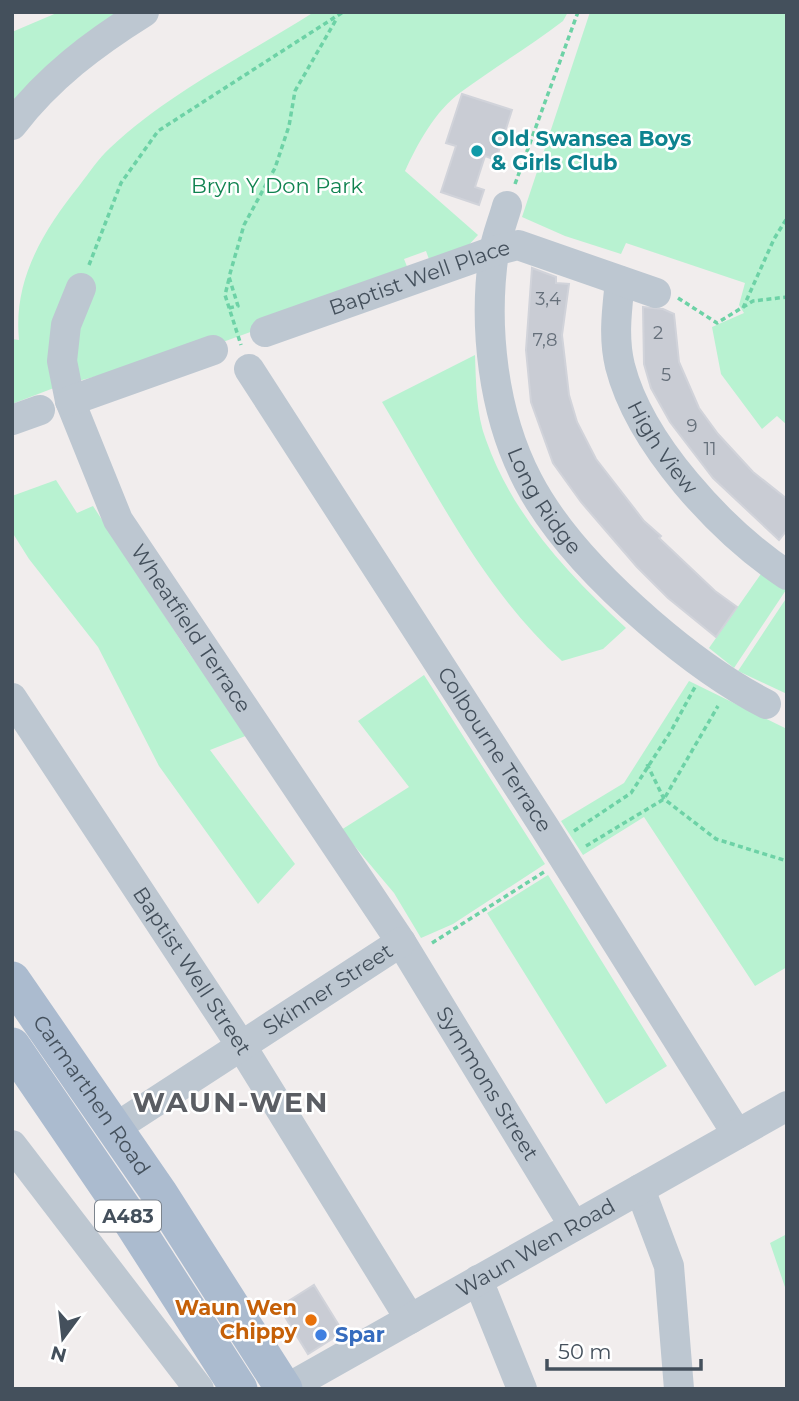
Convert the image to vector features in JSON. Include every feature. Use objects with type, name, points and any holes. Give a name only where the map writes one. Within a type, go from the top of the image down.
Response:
[{"type":"main road","name":"Carmarthen Road","points":[[12,980],[115,1128],[285,1389]]},
{"type":"main road","name":"Carmarthen Road","points":[[12,1046],[127,1213],[239,1389]]},
{"type":"street","points":[[12,125],[66,66],[91,45],[144,12]]},
{"type":"street","name":"Long Ridge","points":[[508,206],[494,251],[490,320],[496,377],[506,425],[528,481],[564,536],[616,593],[705,668],[730,686],[766,704]]},
{"type":"street","name":"Baptist Well Place","points":[[70,401],[494,251],[518,245],[656,293]]},
{"type":"street","name":"High View","points":[[620,281],[615,325],[619,364],[642,420],[673,469],[716,514],[787,575]]},
{"type":"street","name":"Wheatfield Terrace","points":[[81,288],[66,325],[62,361],[70,401],[118,520],[405,949]]},
{"type":"street","name":"Colbourne Terrace","points":[[248,369],[560,852],[737,1134]]},
{"type":"street","points":[[12,420],[40,410]]},
{"type":"street","name":"Baptist Well Street","points":[[13,699],[242,1047],[410,1319]]},
{"type":"street","name":"Skinner Street","points":[[115,1128],[242,1047],[405,949]]},
{"type":"street","name":"Symmons Street","points":[[405,949],[574,1226]]},
{"type":"street","name":"Waun Wen Road","points":[[285,1389],[787,1106]]},
{"type":"street","points":[[12,1145],[200,1389]]},
{"type":"street","points":[[640,1189],[669,1266],[679,1389]]},
{"type":"street","points":[[478,1280],[522,1389]]},
{"type":"path","points":[[81,288],[101,228],[121,183],[158,131],[344,12]]},
{"type":"path","points":[[517,178],[578,12]]},
{"type":"path","points":[[248,369],[225,295],[229,277],[244,225],[275,168],[289,126],[295,91],[338,16]]},
{"type":"path","points":[[743,309],[774,239],[787,218]]},
{"type":"path","points":[[229,277],[238,306],[229,308]]},
{"type":"path","points":[[656,293],[682,299],[717,323],[743,309],[753,300],[787,297]]},
{"type":"path","points":[[560,852],[631,793],[671,730],[705,668]]},
{"type":"path","points":[[405,949],[560,852],[664,799],[730,686]]},
{"type":"path","points":[[647,764],[664,799],[716,839],[787,861]]},
{"type":"green space","points":[[59,12],[118,12],[12,106],[12,32]]},
{"type":"green space","name":"Bryn Y Don Park","points":[[314,12],[568,12],[563,21],[443,108],[428,128],[405,171],[478,235],[465,249],[430,262],[426,251],[404,259],[410,274],[209,347],[59,386],[12,404],[12,339],[19,340],[18,318],[26,277],[33,257],[54,221],[94,166],[133,128],[182,92]]},
{"type":"green space","points":[[590,12],[787,12],[787,425],[777,416],[762,429],[721,374],[712,327],[744,313],[739,305],[745,283],[626,243],[621,254],[565,236],[522,217]]},
{"type":"green space","points":[[475,355],[480,420],[497,468],[511,494],[563,565],[626,628],[603,649],[562,661],[534,633],[484,571],[382,402]]},
{"type":"green space","points":[[56,480],[77,513],[93,506],[187,650],[248,735],[210,750],[295,864],[258,904],[159,766],[98,647],[29,559],[12,532],[12,496]]},
{"type":"green space","points":[[763,571],[786,590],[734,668],[709,648]]},
{"type":"green space","points":[[787,597],[787,694],[738,671]]},
{"type":"green space","points":[[424,675],[545,864],[453,924],[421,938],[394,893],[341,830],[409,787],[358,721]]},
{"type":"green space","points":[[689,681],[787,729],[787,967],[755,986],[644,817],[583,855],[561,821],[624,783]]},
{"type":"green space","points":[[548,875],[667,1066],[606,1104],[487,913]]},
{"type":"green space","points":[[787,1234],[787,1293],[770,1243]]},
{"type":"building","name":"Old Swansea Boys & Girls Club","points":[[462,94],[512,110],[496,160],[485,156],[475,187],[484,190],[479,205],[441,192],[456,146],[446,143]]},
{"type":"building","points":[[532,268],[556,277],[556,283],[569,284],[562,335],[569,395],[577,422],[596,459],[644,521],[661,536],[659,538],[715,591],[737,607],[716,637],[668,598],[637,567],[581,502],[553,463],[531,402],[526,350]]},
{"type":"building","points":[[643,307],[663,309],[674,314],[679,362],[699,408],[718,434],[753,472],[787,499],[787,530],[779,540],[713,478],[670,422],[651,388],[644,364]]},
{"type":"building","points":[[314,1285],[343,1332],[308,1354],[279,1307]]},
{"type":"place","name":"Old Swansea Boys & Girls Club","points":[[477,151]]},
{"type":"place","name":"Waun Wen Chippy","points":[[311,1320]]},
{"type":"place","name":"Spar","points":[[321,1335]]},
{"type":"district","name":"WAUN-WEN","points":[[231,1102]]}]
